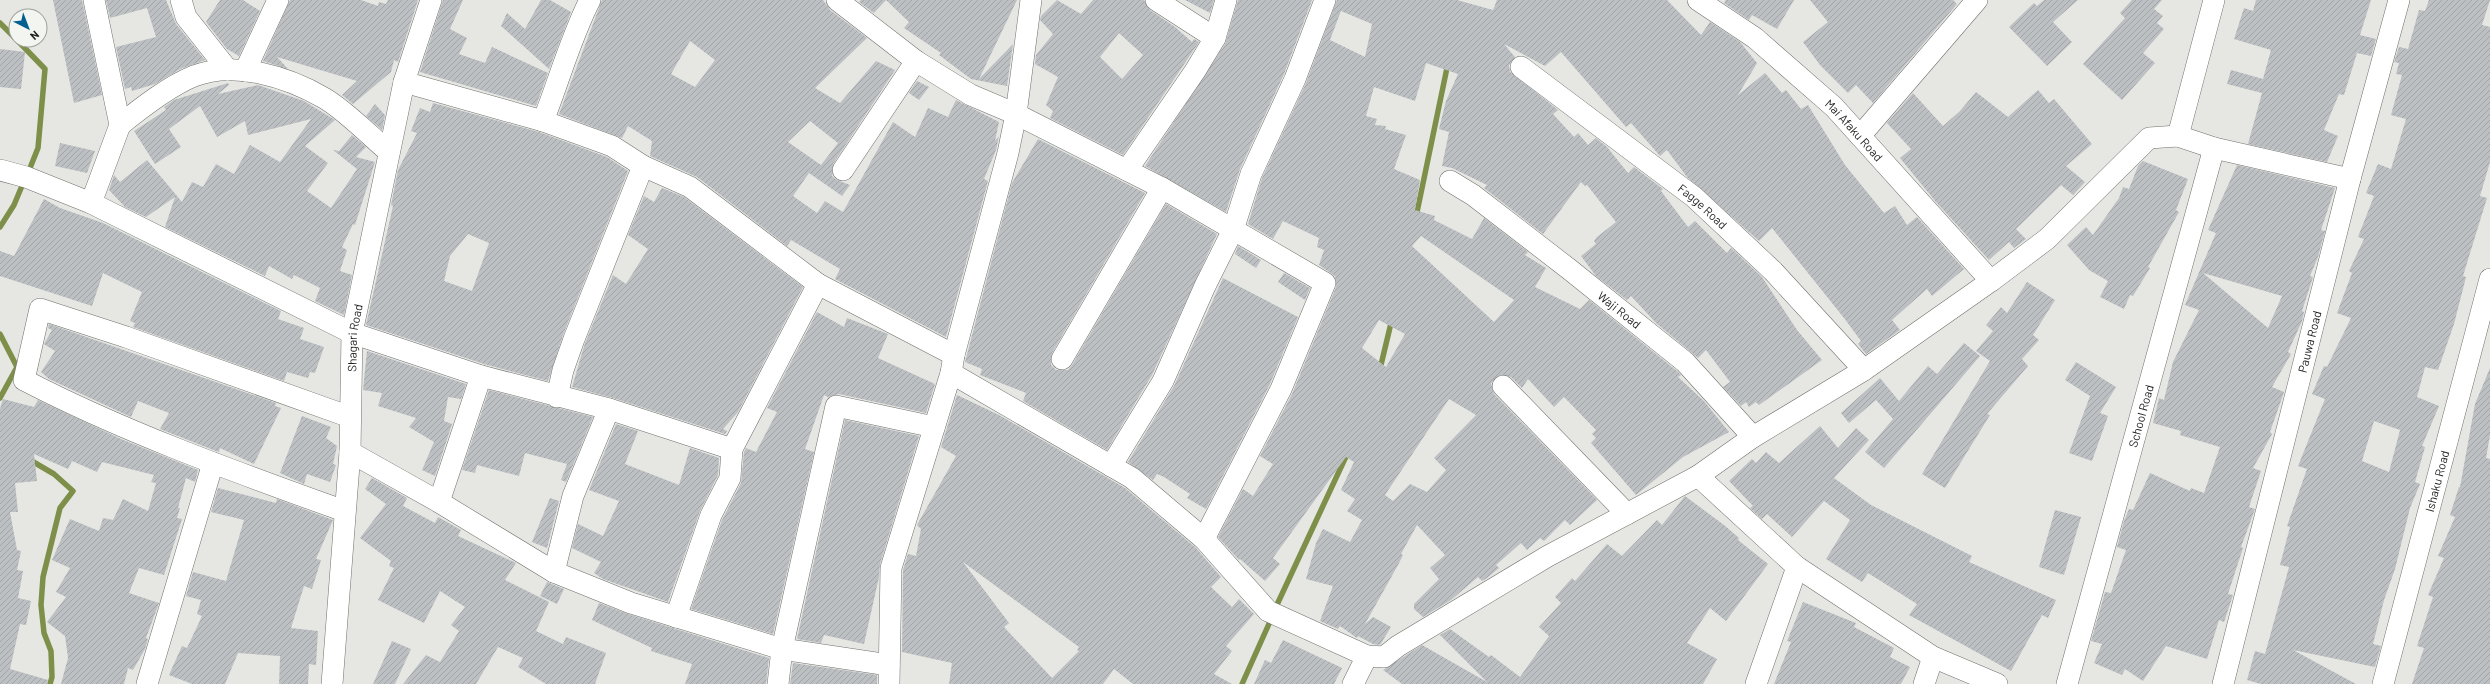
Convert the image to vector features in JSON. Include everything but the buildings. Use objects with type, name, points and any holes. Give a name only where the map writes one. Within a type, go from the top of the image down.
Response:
[{"type":"street","points":[[94,0],[120,125]]},
{"type":"street","points":[[181,0],[186,17],[237,71]]},
{"type":"street","points":[[237,71],[278,0]]},
{"type":"street","name":"Shagari Road","points":[[332,684],[344,511],[350,452],[352,333],[404,82],[430,0]]},
{"type":"street","points":[[542,121],[562,74],[577,25],[590,0]]},
{"type":"street","points":[[836,0],[916,61],[971,95],[1016,114],[1162,188],[1325,283],[1281,389],[1204,539]]},
{"type":"street","points":[[350,452],[439,502],[554,572],[631,603],[676,617],[782,649],[889,674],[892,568],[952,364],[1008,153],[1016,114],[1031,0]]},
{"type":"street","points":[[1156,0],[1214,38]]},
{"type":"street","points":[[1127,170],[1195,71],[1214,38],[1226,0]]},
{"type":"street","points":[[1111,466],[1163,381],[1205,286],[1233,230],[1252,174],[1295,79],[1326,0]]},
{"type":"street","name":"Mai Afaku Road","points":[[1698,0],[1755,38],[1834,107],[1991,281]]},
{"type":"street","points":[[2178,136],[2214,0]]},
{"type":"street","name":"Pauwa Road","points":[[2223,684],[2350,179],[2398,0]]},
{"type":"street","points":[[1860,136],[1970,2]]},
{"type":"street","points":[[843,170],[916,61]]},
{"type":"street","name":"Fagge Road","points":[[1521,67],[1694,196],[1773,271],[1864,370]]},
{"type":"street","points":[[91,203],[120,125],[146,105],[194,76],[237,71],[286,80],[325,98],[390,152]]},
{"type":"street","points":[[404,82],[542,121],[612,146],[643,166],[690,187],[818,284],[952,364],[1132,478],[1204,539],[1275,615],[1367,656],[1384,657],[1398,646],[1548,556],[1698,476],[1753,437],[1864,370],[1991,281],[2047,238],[2149,138],[2178,136],[2214,148],[2350,179]]},
{"type":"street","name":"School Road","points":[[2067,684],[2214,148]]},
{"type":"street","points":[[557,397],[563,370],[574,339],[643,166]]},
{"type":"street","points":[[0,170],[26,176],[91,203],[352,333],[481,376],[557,397],[609,409],[732,449]]},
{"type":"street","name":"Waji Road","points":[[1450,181],[1473,195],[1685,362],[1753,437]]},
{"type":"street","points":[[1062,359],[1162,188]]},
{"type":"street","name":"Ishaku Road","points":[[2384,684],[2490,279]]},
{"type":"street","points":[[676,617],[711,515],[730,478],[732,449],[818,284]]},
{"type":"street","points":[[344,511],[213,463],[54,395],[24,380],[40,309],[126,337],[350,417]]},
{"type":"street","points":[[439,502],[481,376]]},
{"type":"street","points":[[1503,386],[1627,514]]},
{"type":"street","points":[[778,684],[782,649],[836,406],[934,427]]},
{"type":"street","points":[[554,572],[573,496],[609,409]]},
{"type":"street","points":[[149,683],[213,463]]},
{"type":"street","points":[[1698,476],[1797,567],[1933,658],[1998,684]]},
{"type":"street","points":[[1756,684],[1797,567]]},
{"type":"street","points":[[1359,682],[1367,656]]},
{"type":"street","points":[[1924,684],[1933,658]]},
{"type":"waterway","points":[[0,23],[8,31]]},
{"type":"waterway","points":[[25,48],[45,69],[38,148],[28,173]]},
{"type":"waterway","points":[[1416,217],[1448,63]]},
{"type":"waterway","points":[[0,227],[14,205],[24,181]]},
{"type":"waterway","points":[[1380,369],[1392,319]]},
{"type":"waterway","points":[[0,334],[17,367],[0,398]]},
{"type":"waterway","points":[[1275,609],[1349,450]]},
{"type":"waterway","points":[[30,460],[54,474],[73,491],[60,508],[43,577],[41,605],[44,633],[51,651],[52,677],[50,684]]},
{"type":"waterway","points":[[1242,684],[1272,617]]}]
